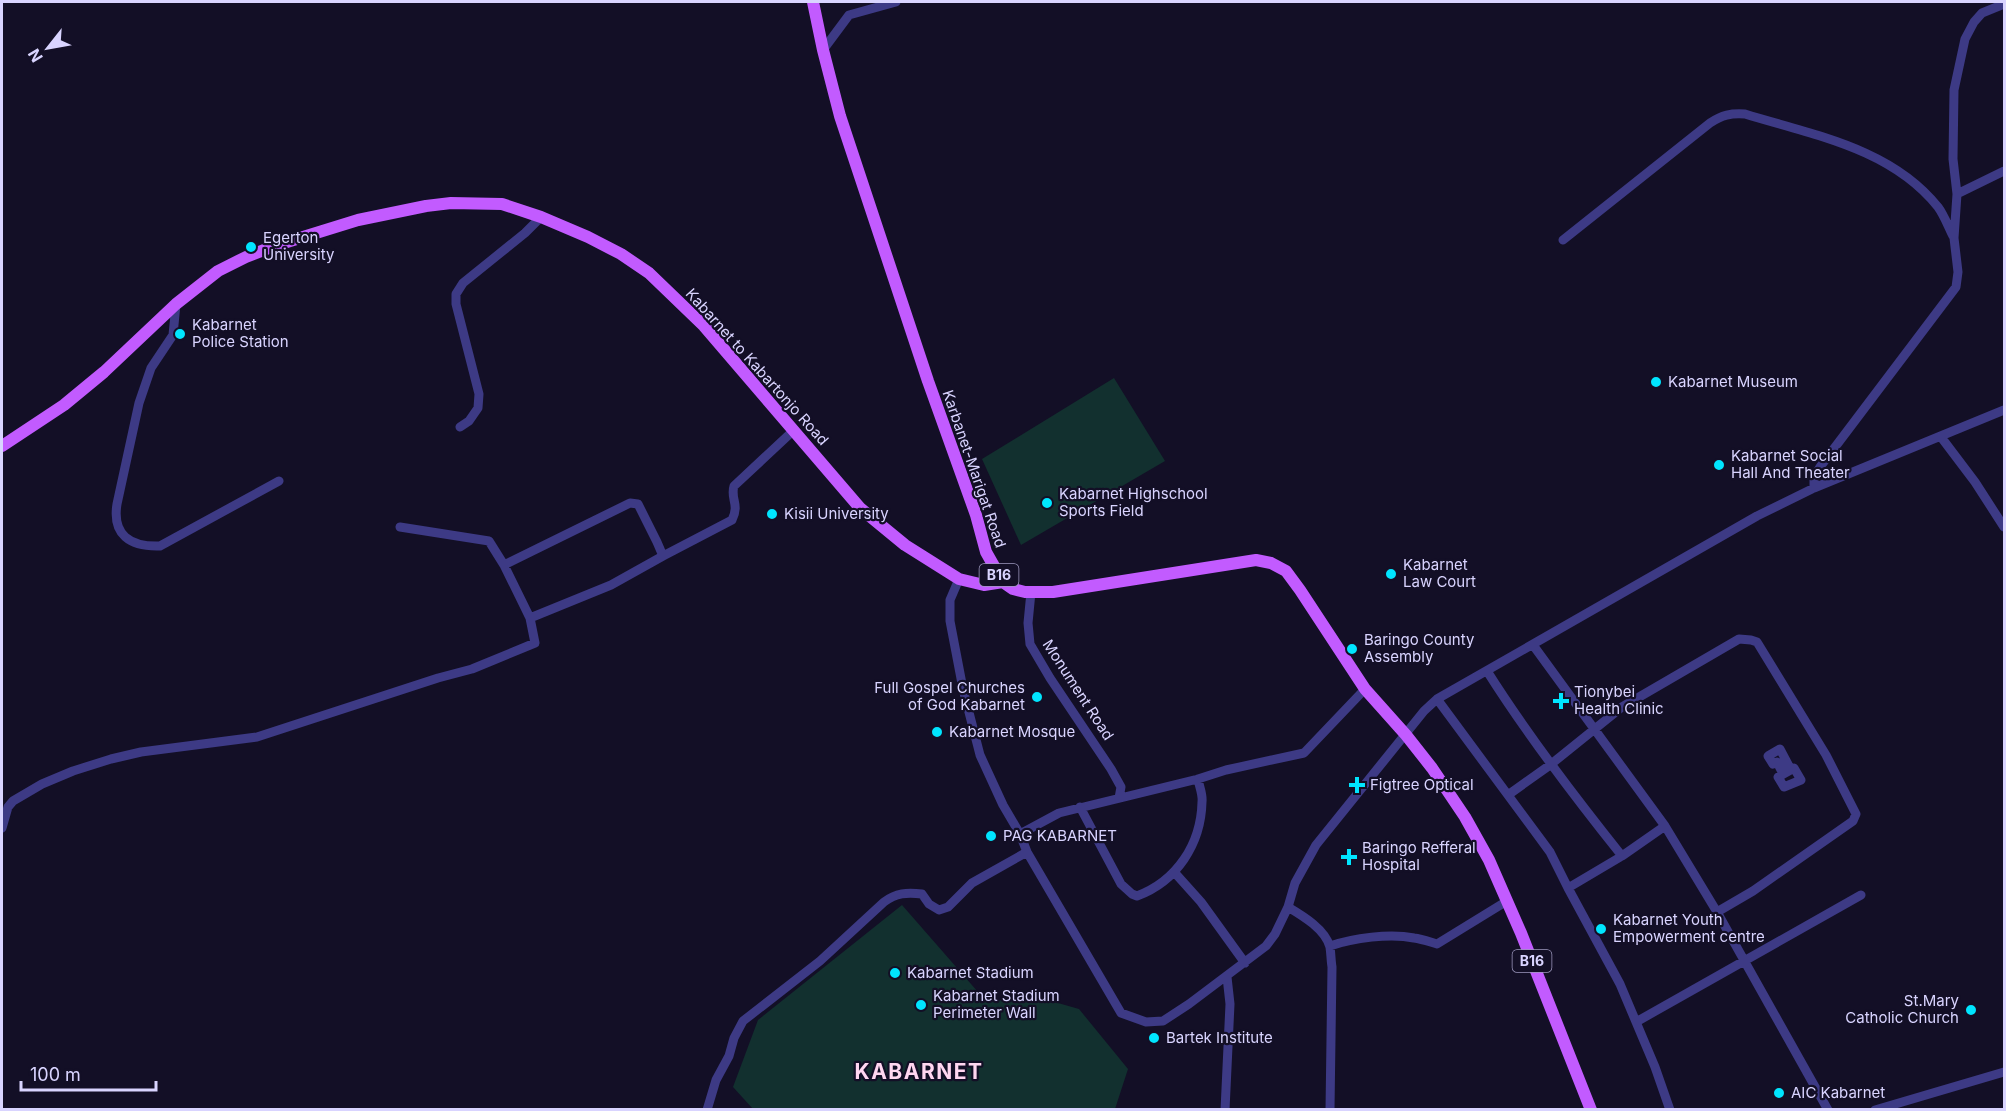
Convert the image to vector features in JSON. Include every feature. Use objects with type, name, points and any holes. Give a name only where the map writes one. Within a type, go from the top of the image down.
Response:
[{"type":"main road","name":"Karbanet-Marigat Road","points":[[813,2],[840,117],[928,381],[976,515],[986,552],[1002,582]]},
{"type":"main road","name":"Kabarnet to Kabartonjo Road","points":[[2,446],[64,405],[104,372],[176,304],[218,271],[246,257],[358,220],[451,202],[502,204],[541,217],[621,254],[649,273],[704,326],[860,508],[905,545],[959,579],[984,585],[1002,582]]},
{"type":"main road","name":"B16","points":[[1002,582],[1013,589],[1053,592],[1256,560],[1271,563],[1286,571],[1365,689],[1432,768],[1465,817],[1489,860],[1507,901],[1591,1110]]},
{"type":"street","points":[[823,51],[849,15],[896,2]]},
{"type":"street","points":[[1814,488],[1814,477],[1820,467],[1956,287],[1958,272],[1954,238],[1957,194],[1953,159],[1954,90],[1965,39],[1974,22],[1982,13],[2004,4]]},
{"type":"street","points":[[1563,240],[1710,123],[1721,116],[1732,113],[1745,114],[1853,147],[1883,160],[1923,191],[1939,208],[1954,238]]},
{"type":"street","points":[[1957,194],[2004,171]]},
{"type":"street","points":[[460,427],[469,421],[478,408],[479,394],[461,327],[456,294],[463,283],[525,233],[541,217]]},
{"type":"street","points":[[176,304],[173,335],[151,368],[139,403],[117,504],[115,516],[117,526],[122,534],[135,543],[146,547],[160,546],[279,482]]},
{"type":"street","points":[[959,579],[950,600],[950,621],[963,689],[980,755],[1003,805],[1020,834],[1027,852],[1121,1013],[1146,1022],[1163,1021],[1227,977],[1270,940],[1288,907],[1295,883],[1316,845],[1424,711],[1437,699],[1757,516],[1814,488],[2004,410]]},
{"type":"street","points":[[530,618],[611,585],[732,520],[736,507],[732,492],[734,486],[794,430]]},
{"type":"street","points":[[1941,437],[1975,482],[2004,527]]},
{"type":"street","points":[[504,565],[635,503],[638,504],[663,556]]},
{"type":"street","points":[[2,828],[8,807],[13,801],[42,784],[73,771],[141,752],[257,737],[472,669],[535,644],[530,618],[504,565],[489,541],[400,527]]},
{"type":"street","name":"Monument Road","points":[[1031,592],[1028,623],[1030,644],[1111,769],[1121,787],[1119,798]]},
{"type":"street","points":[[1508,795],[1550,765],[1622,707],[1739,639],[1757,642],[1826,755],[1856,814],[1853,821],[1800,860],[1717,912]]},
{"type":"street","points":[[1533,645],[1665,826],[1717,912],[1828,1110]]},
{"type":"street","points":[[1487,671],[1515,717],[1550,765],[1622,856]]},
{"type":"street","points":[[1020,834],[1059,813],[1080,807],[1304,753],[1365,689]]},
{"type":"street","points":[[1437,699],[1550,852],[1620,984],[1655,1067],[1670,1110]]},
{"type":"street","points":[[1080,807],[1121,884],[1137,896],[1175,873],[1183,863],[1198,833],[1203,800],[1198,779]]},
{"type":"street","points":[[1568,888],[1622,856],[1665,826]]},
{"type":"street","points":[[707,1110],[716,1080],[729,1056],[734,1038],[743,1021],[820,961],[884,902],[900,893],[922,894],[929,904],[939,910],[948,906],[972,883],[1027,852]]},
{"type":"street","points":[[1175,873],[1201,902],[1245,963]]},
{"type":"street","points":[[1636,1022],[1861,895]]},
{"type":"street","points":[[1330,946],[1346,940],[1394,937],[1414,938],[1437,944],[1507,901]]},
{"type":"street","points":[[1288,907],[1309,920],[1327,939],[1330,946],[1332,967],[1330,1110]]},
{"type":"street","points":[[1225,1110],[1230,1004],[1227,977]]},
{"type":"street","points":[[1875,1110],[2004,1072]]},
{"type":"green space","name":"Kabarnet Highschool Sports Field","points":[[1114,378],[1165,461],[1021,545],[982,459]]},
{"type":"green space","name":"Kabarnet Stadium Perimeter Wall","points":[[902,905],[985,1000],[1051,1001],[1079,1009],[1128,1069],[1115,1109],[753,1109],[733,1087],[758,1020]]},
{"type":"place","name":"Egerton University","points":[[251,247]]},
{"type":"place","name":"Kabarnet Police Station","points":[[180,334]]},
{"type":"place","name":"Kabarnet Museum","points":[[1656,382]]},
{"type":"place","name":"Kabarnet Social Hall And Theater","points":[[1719,465]]},
{"type":"place","name":"Kabarnet Highschool Sports Field","points":[[1047,503]]},
{"type":"place","name":"Kisii University","points":[[772,514]]},
{"type":"place","name":"Kabarnet Law Court","points":[[1391,574]]},
{"type":"place","name":"Baringo County Assembly","points":[[1352,649]]},
{"type":"place","name":"Full Gospel Churches of God Kabarnet","points":[[1037,697]]},
{"type":"place","name":"Tionybei Health Clinic","points":[[1561,701]]},
{"type":"place","name":"Kabarnet Mosque","points":[[937,732]]},
{"type":"place","name":"Figtree Optical","points":[[1357,785]]},
{"type":"place","name":"PAG KABARNET","points":[[991,836]]},
{"type":"place","name":"Baringo Refferal Hospital","points":[[1349,857]]},
{"type":"place","name":"Kabarnet Youth Empowerment centre","points":[[1601,929]]},
{"type":"place","name":"Kabarnet Stadium","points":[[895,973]]},
{"type":"place","name":"Kabarnet Stadium Perimeter Wall","points":[[921,1005]]},
{"type":"place","name":"St.Mary Catholic Church","points":[[1971,1010]]},
{"type":"place","name":"Bartek Institute","points":[[1154,1038]]},
{"type":"place","name":"AIC Kabarnet","points":[[1779,1093]]},
{"type":"district","name":"KABARNET","points":[[919,1072]]}]
